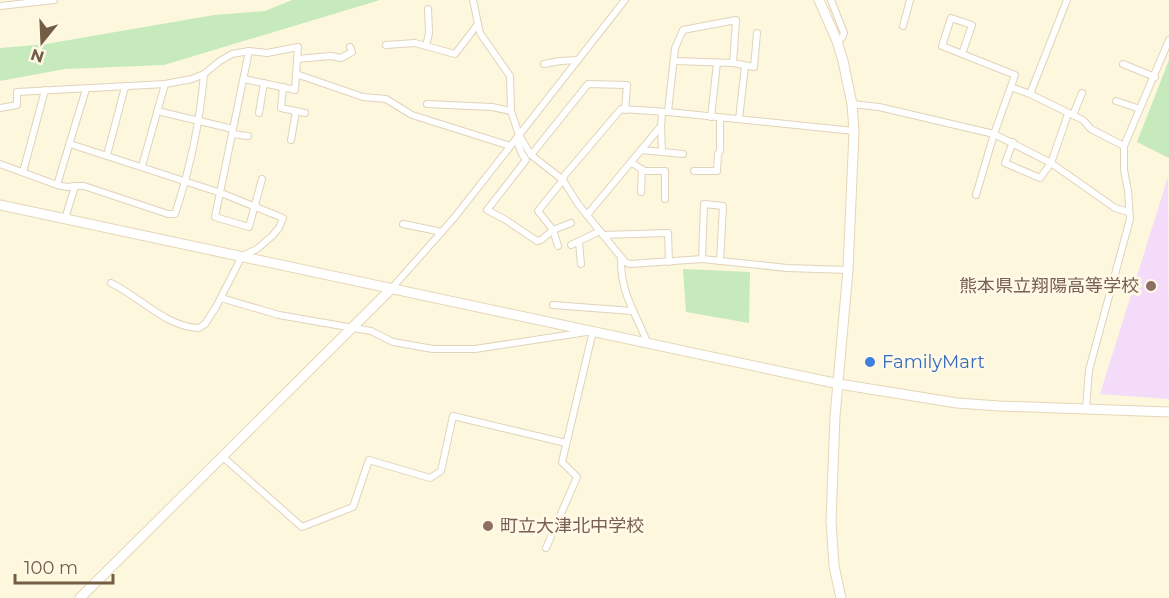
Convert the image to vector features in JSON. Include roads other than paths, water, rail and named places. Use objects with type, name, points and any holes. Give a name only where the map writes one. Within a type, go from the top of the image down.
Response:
[{"type":"street","points":[[0,6],[54,0]]},
{"type":"street","points":[[466,0],[476,12]]},
{"type":"street","points":[[473,0],[480,33],[510,76],[511,111],[522,154],[526,160],[487,210],[537,241],[553,230],[571,223]]},
{"type":"street","points":[[80,598],[391,289],[442,232],[625,0]]},
{"type":"street","points":[[819,0],[837,41],[852,104],[854,131],[848,270],[834,450],[831,541],[842,598]]},
{"type":"street","points":[[831,0],[844,33],[837,41]]},
{"type":"street","points":[[903,26],[910,0]]},
{"type":"street","points":[[1030,94],[1067,0]]},
{"type":"street","points":[[426,46],[429,33],[428,9]]},
{"type":"street","points":[[962,54],[972,26],[951,18],[942,46],[962,54],[1016,75],[994,134],[976,195]]},
{"type":"street","points":[[662,152],[661,126],[675,48],[683,30],[735,20],[733,63]]},
{"type":"street","points":[[386,45],[416,43],[455,54],[478,24]]},
{"type":"street","points":[[674,61],[733,63],[754,67],[757,33]]},
{"type":"street","points":[[1086,409],[1089,370],[1130,219],[1124,170],[1124,146],[1169,40]]},
{"type":"street","points":[[0,109],[17,105],[17,92],[165,84],[192,79],[204,74],[226,58],[249,51],[267,53],[298,46],[295,90],[244,79]]},
{"type":"street","points":[[249,51],[215,217],[249,227],[262,179]]},
{"type":"street","points":[[297,58],[331,56],[341,58],[352,52]]},
{"type":"street","points":[[544,64],[578,60]]},
{"type":"street","points":[[711,117],[717,63]]},
{"type":"street","points":[[1123,64],[1155,77]]},
{"type":"street","points":[[740,119],[745,66]]},
{"type":"street","points":[[0,164],[57,185],[84,186],[168,214],[175,214],[186,181],[204,74]]},
{"type":"street","points":[[296,74],[363,97],[386,99],[412,115],[510,146]]},
{"type":"street","points":[[259,113],[264,83]]},
{"type":"street","points":[[142,166],[165,84]]},
{"type":"street","points":[[531,155],[588,84],[627,85],[625,110]]},
{"type":"street","points":[[106,155],[125,87]]},
{"type":"street","points":[[283,87],[281,108],[305,113]]},
{"type":"street","points":[[1011,87],[1083,120],[1091,129],[1124,146]]},
{"type":"street","points":[[57,185],[86,89]]},
{"type":"street","points":[[23,172],[45,90]]},
{"type":"street","points":[[1013,142],[1005,163],[1040,178],[1051,163],[1070,114],[1082,93]]},
{"type":"street","points":[[1116,100],[1140,109]]},
{"type":"street","points":[[427,104],[492,107],[511,111]]},
{"type":"street","points":[[852,104],[879,107],[994,134],[1051,163],[1115,208],[1129,213]]},
{"type":"street","points":[[558,246],[553,230],[538,211],[564,176],[621,109],[854,131]]},
{"type":"street","points":[[157,111],[197,120],[248,136]]},
{"type":"street","points":[[291,140],[296,111]]},
{"type":"street","points":[[694,171],[717,171],[720,151],[720,117]]},
{"type":"street","points":[[587,215],[661,126]]},
{"type":"street","points":[[517,137],[531,155],[563,180],[621,260],[630,264],[702,259],[787,268],[848,270]]},
{"type":"street","points":[[70,144],[221,192],[283,218],[279,228],[272,236],[257,249],[242,256],[205,324],[195,328],[167,319],[124,289],[111,283]]},
{"type":"street","points":[[641,150],[683,154]]},
{"type":"street","points":[[631,162],[642,169],[665,171],[665,198]]},
{"type":"street","points":[[641,192],[642,169]]},
{"type":"street","points":[[66,219],[75,186]]},
{"type":"street","points":[[702,259],[704,204],[723,206],[720,261]]},
{"type":"street","points":[[0,205],[838,384],[957,403],[1169,411]]},
{"type":"street","points":[[403,224],[442,232]]},
{"type":"street","points":[[571,245],[601,233],[668,233],[669,262]]},
{"type":"street","points":[[579,242],[581,264]]},
{"type":"street","points":[[621,260],[621,278],[632,311],[647,342]]},
{"type":"street","points":[[221,298],[279,315],[371,331],[393,342],[433,350],[475,349],[593,330]]},
{"type":"street","points":[[553,305],[632,311]]},
{"type":"street","points":[[546,548],[577,477],[562,462],[593,330]]},
{"type":"street","points":[[223,457],[302,527],[353,507],[369,460],[430,478],[441,471],[453,416],[566,443]]},
{"type":"place","name":"熊本県立翔陽高等学校","points":[[1151,286]]},
{"type":"place","name":"FamilyMart","points":[[870,362]]},
{"type":"place","name":"町立大津北中学校","points":[[488,526]]}]
